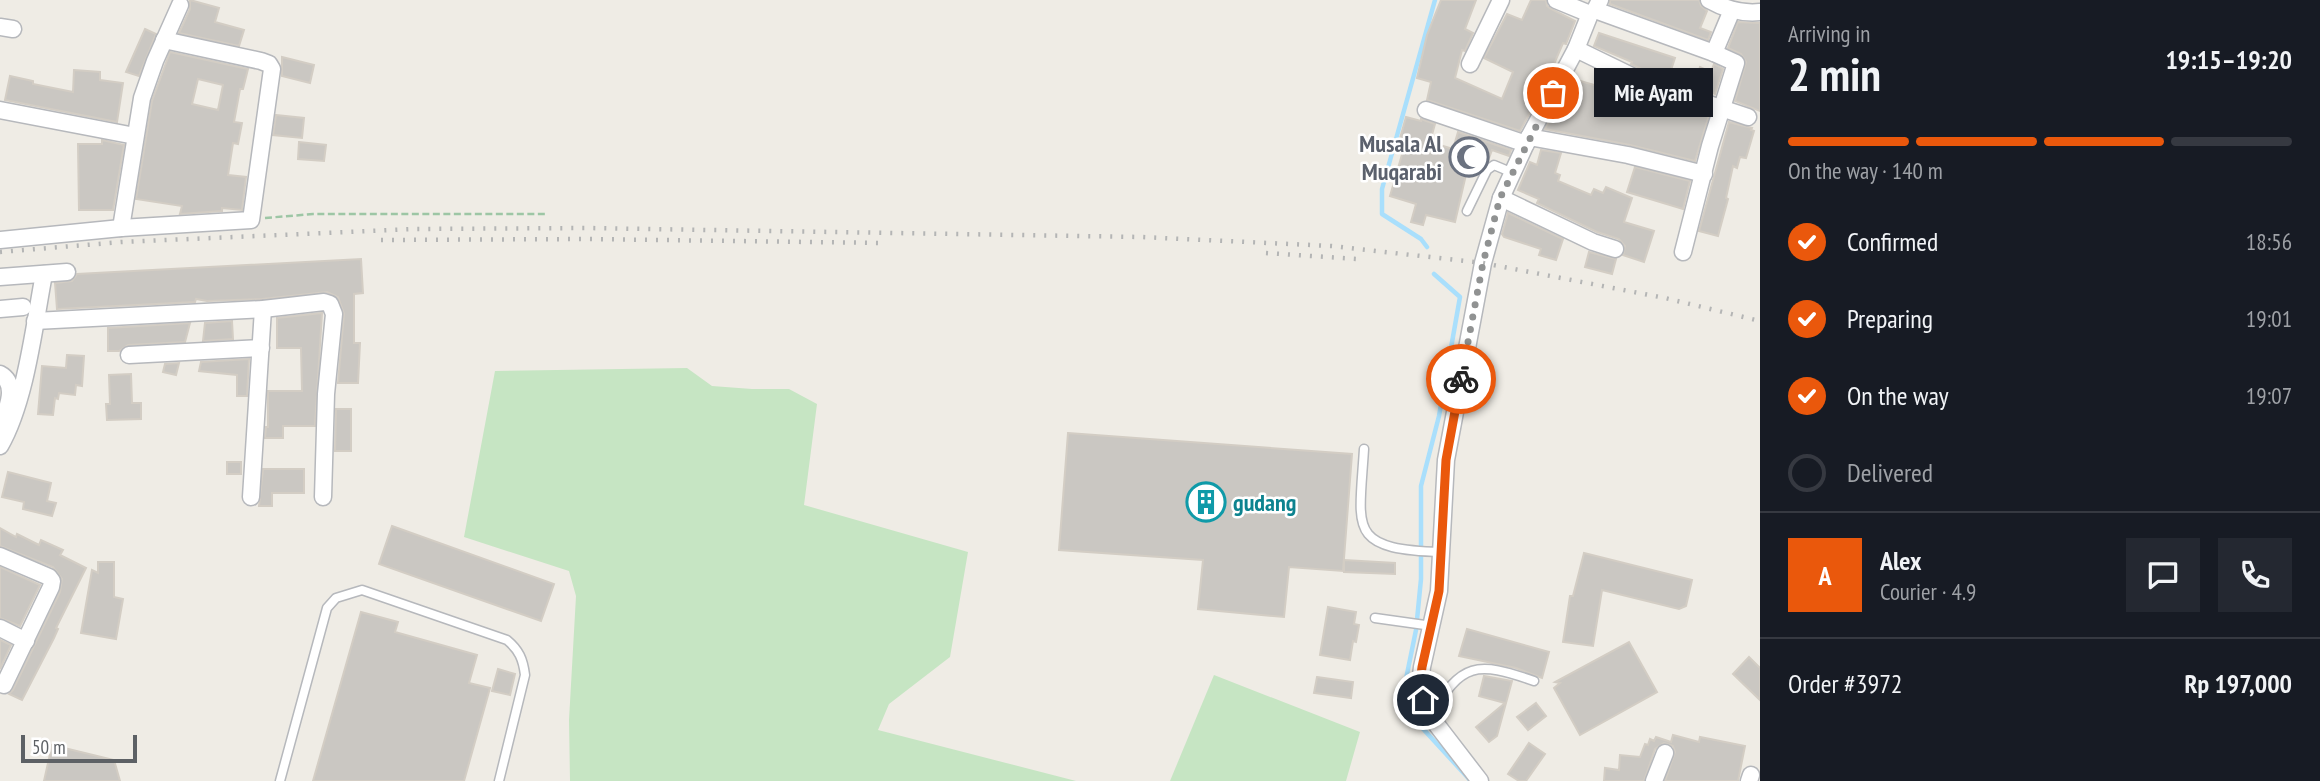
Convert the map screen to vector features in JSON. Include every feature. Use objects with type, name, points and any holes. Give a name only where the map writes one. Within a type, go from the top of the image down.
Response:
[{"type":"street","points":[[1470,64],[1501,0]]},
{"type":"street","points":[[1556,0],[1595,8],[1734,61],[1736,69],[1721,108],[1683,252]]},
{"type":"street","points":[[1709,0],[1732,10],[1760,12]]},
{"type":"street","points":[[121,228],[142,98],[180,5]]},
{"type":"street","points":[[1480,781],[1430,716],[1420,684],[1429,625],[1439,591],[1438,552],[1446,460],[1483,263],[1500,198],[1595,8]]},
{"type":"street","points":[[1714,53],[1732,10]]},
{"type":"street","points":[[0,240],[121,228],[251,220],[272,69],[269,64],[261,61],[164,40]]},
{"type":"street","points":[[1576,49],[1646,83],[1748,117]]},
{"type":"street","points":[[0,110],[135,136]]},
{"type":"street","points":[[1426,110],[1528,141],[1614,153],[1704,174]]},
{"type":"street","points":[[1500,198],[1593,242],[1615,249]]},
{"type":"street","points":[[0,277],[67,272]]},
{"type":"street","points":[[0,446],[18,403],[44,274]]},
{"type":"street","points":[[35,321],[263,309],[324,302],[330,304],[334,309],[326,394],[323,497]]},
{"type":"street","points":[[0,309],[23,307]]},
{"type":"street","points":[[251,497],[263,309]]},
{"type":"street","points":[[129,355],[261,348]]},
{"type":"street","points":[[0,374],[8,378],[10,384],[7,408],[0,422]]},
{"type":"street","points":[[0,556],[49,577],[52,581],[4,685]]},
{"type":"street","points":[[0,628],[26,641]]},
{"type":"street","points":[[1654,781],[1665,753]]},
{"type":"lane","points":[[1467,212],[1487,170],[1494,165],[1513,173]]},
{"type":"lane","points":[[1364,449],[1360,518],[1366,532],[1377,542],[1395,549],[1438,552]]},
{"type":"lane","points":[[280,781],[327,608],[336,598],[362,590],[507,640],[517,649],[523,660],[525,675],[499,781]]},
{"type":"lane","points":[[1375,618],[1429,625]]},
{"type":"lane","points":[[1430,716],[1447,689],[1469,672],[1482,667],[1534,681]]},
{"type":"path","points":[[251,220],[313,214],[547,214]]},
{"type":"green space","points":[[687,368],[712,386],[789,389],[817,404],[804,505],[968,552],[950,657],[889,704],[878,730],[1076,781],[570,781],[569,720],[576,596],[569,571],[464,537],[495,371]]},
{"type":"green space","points":[[1214,675],[1360,732],[1346,781],[1170,781]]},
{"type":"building","points":[[190,0],[219,8],[215,22],[244,30],[239,46],[179,33],[190,9]]},
{"type":"building","points":[[1441,0],[1476,0],[1465,29],[1473,33],[1465,51],[1462,50],[1455,78],[1502,99],[1513,72],[1484,58],[1507,14],[1522,20],[1531,0],[1546,0],[1551,9],[1575,21],[1566,44],[1563,43],[1546,83],[1520,131],[1427,100],[1431,82],[1417,78],[1427,35]]},
{"type":"building","points":[[1610,0],[1699,0],[1707,11],[1700,28],[1711,32],[1708,40],[1610,4]]},
{"type":"building","points":[[1738,22],[1760,23],[1760,111],[1735,101],[1746,62],[1741,54],[1728,48]]},
{"type":"building","points":[[145,29],[156,34],[139,76],[126,72]]},
{"type":"building","points":[[1599,33],[1675,58],[1668,79],[1594,46]]},
{"type":"building","points":[[170,52],[248,69],[243,89],[240,89],[234,122],[242,123],[238,144],[233,143],[228,175],[246,177],[242,210],[222,208],[222,211],[180,214],[182,206],[136,199],[152,101]],"holes":[[[198,79],[223,85],[218,110],[192,104]]]},
{"type":"building","points":[[282,57],[314,65],[310,83],[282,76]]},
{"type":"building","points":[[1714,64],[1723,69],[1715,94],[1693,85],[1700,67],[1711,72]]},
{"type":"building","points":[[74,70],[100,72],[100,80],[123,83],[117,122],[5,100],[10,76],[73,92]]},
{"type":"building","points":[[1577,80],[1601,87],[1604,80],[1619,84],[1618,89],[1642,97],[1644,93],[1709,115],[1695,161],[1545,129],[1559,103],[1567,105]]},
{"type":"building","points":[[276,115],[304,118],[302,138],[273,135]]},
{"type":"building","points":[[1406,117],[1435,124],[1430,142],[1453,149],[1458,132],[1511,150],[1509,156],[1492,150],[1488,161],[1479,171],[1468,166],[1455,222],[1426,215],[1423,225],[1411,222],[1416,204],[1390,196],[1403,151],[1397,149]]},
{"type":"building","points":[[1729,122],[1752,128],[1754,131],[1746,158],[1740,157],[1737,168],[1733,166],[1718,236],[1699,231]]},
{"type":"building","points":[[102,140],[124,145],[113,210],[79,210],[78,144],[102,144]]},
{"type":"building","points":[[299,142],[326,145],[324,161],[298,159]]},
{"type":"building","points":[[1541,150],[1561,153],[1555,173],[1560,175],[1558,181],[1591,195],[1594,189],[1603,193],[1606,187],[1632,198],[1624,222],[1654,231],[1644,262],[1623,255],[1625,246],[1619,239],[1597,232],[1537,203],[1539,199],[1518,190],[1530,162],[1537,165]]},
{"type":"building","points":[[1635,167],[1690,181],[1683,209],[1627,192]]},
{"type":"building","points":[[1508,213],[1563,239],[1556,260],[1539,255],[1541,249],[1504,237],[1502,234]]},
{"type":"building","points":[[1589,252],[1616,259],[1612,274],[1585,267]]},
{"type":"building","points":[[361,259],[363,293],[354,294],[354,343],[360,343],[358,383],[338,383],[344,314],[338,297],[327,292],[262,299],[196,299],[195,302],[57,309],[55,283],[72,281],[77,274]]},
{"type":"building","points":[[322,313],[315,426],[283,426],[283,438],[265,438],[268,427],[268,391],[302,391],[301,348],[277,348],[277,318]]},
{"type":"building","points":[[232,321],[233,339],[203,341],[205,323]]},
{"type":"building","points":[[190,323],[185,342],[128,345],[119,351],[108,351],[108,328]]},
{"type":"building","points":[[67,355],[84,356],[82,386],[76,385],[75,395],[59,393],[58,399],[55,398],[53,415],[38,414],[42,366],[66,368]]},
{"type":"building","points":[[249,359],[247,396],[237,396],[237,375],[199,371],[201,362]]},
{"type":"building","points":[[179,363],[176,375],[163,372],[165,364]]},
{"type":"building","points":[[131,374],[132,403],[141,403],[141,419],[107,420],[106,404],[110,404],[109,375]]},
{"type":"building","points":[[336,409],[351,409],[351,451],[335,451]]},
{"type":"building","name":"gudang","points":[[1068,433],[1352,454],[1343,571],[1289,567],[1284,617],[1198,609],[1203,560],[1059,550]]},
{"type":"building","points":[[227,462],[241,462],[241,474],[227,474]]},
{"type":"building","points":[[263,469],[304,469],[304,493],[272,493],[272,506],[259,506]]},
{"type":"building","points":[[8,472],[51,483],[47,501],[56,503],[52,516],[23,509],[24,502],[2,497]]},
{"type":"building","points":[[392,526],[554,584],[541,621],[379,564]]},
{"type":"building","points":[[0,528],[16,537],[17,534],[39,545],[41,540],[63,550],[60,555],[86,568],[22,700],[9,694],[60,592],[62,579],[53,567],[0,546]]},
{"type":"building","points":[[1584,553],[1692,580],[1686,606],[1679,609],[1602,590],[1593,646],[1563,642],[1570,596],[1573,596]]},
{"type":"building","points":[[1344,560],[1395,563],[1395,574],[1344,572]]},
{"type":"building","points":[[98,562],[114,562],[114,597],[123,599],[116,639],[81,633],[92,570],[98,573]]},
{"type":"building","points":[[0,567],[40,585],[20,626],[0,618]]},
{"type":"building","points":[[1328,607],[1356,612],[1354,624],[1359,625],[1350,660],[1320,655]]},
{"type":"building","points":[[361,612],[398,622],[395,632],[477,655],[469,683],[490,688],[464,781],[313,781]]},
{"type":"building","points":[[1467,629],[1549,652],[1542,678],[1516,668],[1459,656]]},
{"type":"building","points":[[0,640],[11,645],[0,669]]},
{"type":"building","points":[[1629,642],[1657,692],[1580,735],[1554,688],[1560,683],[1555,682]]},
{"type":"building","points":[[1749,657],[1760,668],[1760,700],[1733,674]]},
{"type":"building","points":[[498,669],[515,674],[510,695],[492,691]]},
{"type":"building","points":[[1484,676],[1512,681],[1497,736],[1489,742],[1476,727],[1505,703],[1479,696]]},
{"type":"building","points":[[1317,677],[1353,682],[1351,698],[1314,693]]},
{"type":"building","points":[[1536,703],[1546,716],[1528,730],[1517,717]]},
{"type":"building","points":[[1673,735],[1699,742],[1700,737],[1745,746],[1738,781],[1665,781],[1675,752],[1673,746],[1664,743],[1655,749],[1644,781],[1604,781],[1605,768],[1619,770],[1620,755],[1640,757],[1650,739],[1654,741],[1656,737],[1671,742]]},
{"type":"building","points":[[1529,743],[1545,754],[1526,781],[1519,781],[1508,774]]},
{"type":"building","points":[[52,745],[114,760],[120,781],[44,781]]},
{"type":"waterway","points":[[1427,247],[1421,239],[1382,214],[1382,189],[1435,0]]},
{"type":"waterway","points":[[1434,274],[1460,297],[1439,416],[1421,486],[1421,579],[1416,630],[1405,684],[1404,708],[1470,780]]},
{"type":"railway","points":[[0,252],[122,242],[414,229],[587,228],[1141,237],[1332,246],[1483,263],[1665,298],[1760,321]]},
{"type":"railway","points":[[381,240],[586,239],[885,243]]},
{"type":"railway","points":[[1266,253],[1357,259]]},
{"type":"way so far","points":[[1461,379],[1483,263],[1500,198],[1553,93]]},
{"type":"place","name":"Mie Ayam","points":[[1553,93]]},
{"type":"place","name":"Musala Al Muqarabi","points":[[1469,157]]},
{"type":"place","name":"gudang","points":[[1206,502]]},
{"type":"route","points":[[1423,700],[1420,684],[1422,667],[1439,591],[1446,460],[1461,379]]}]
